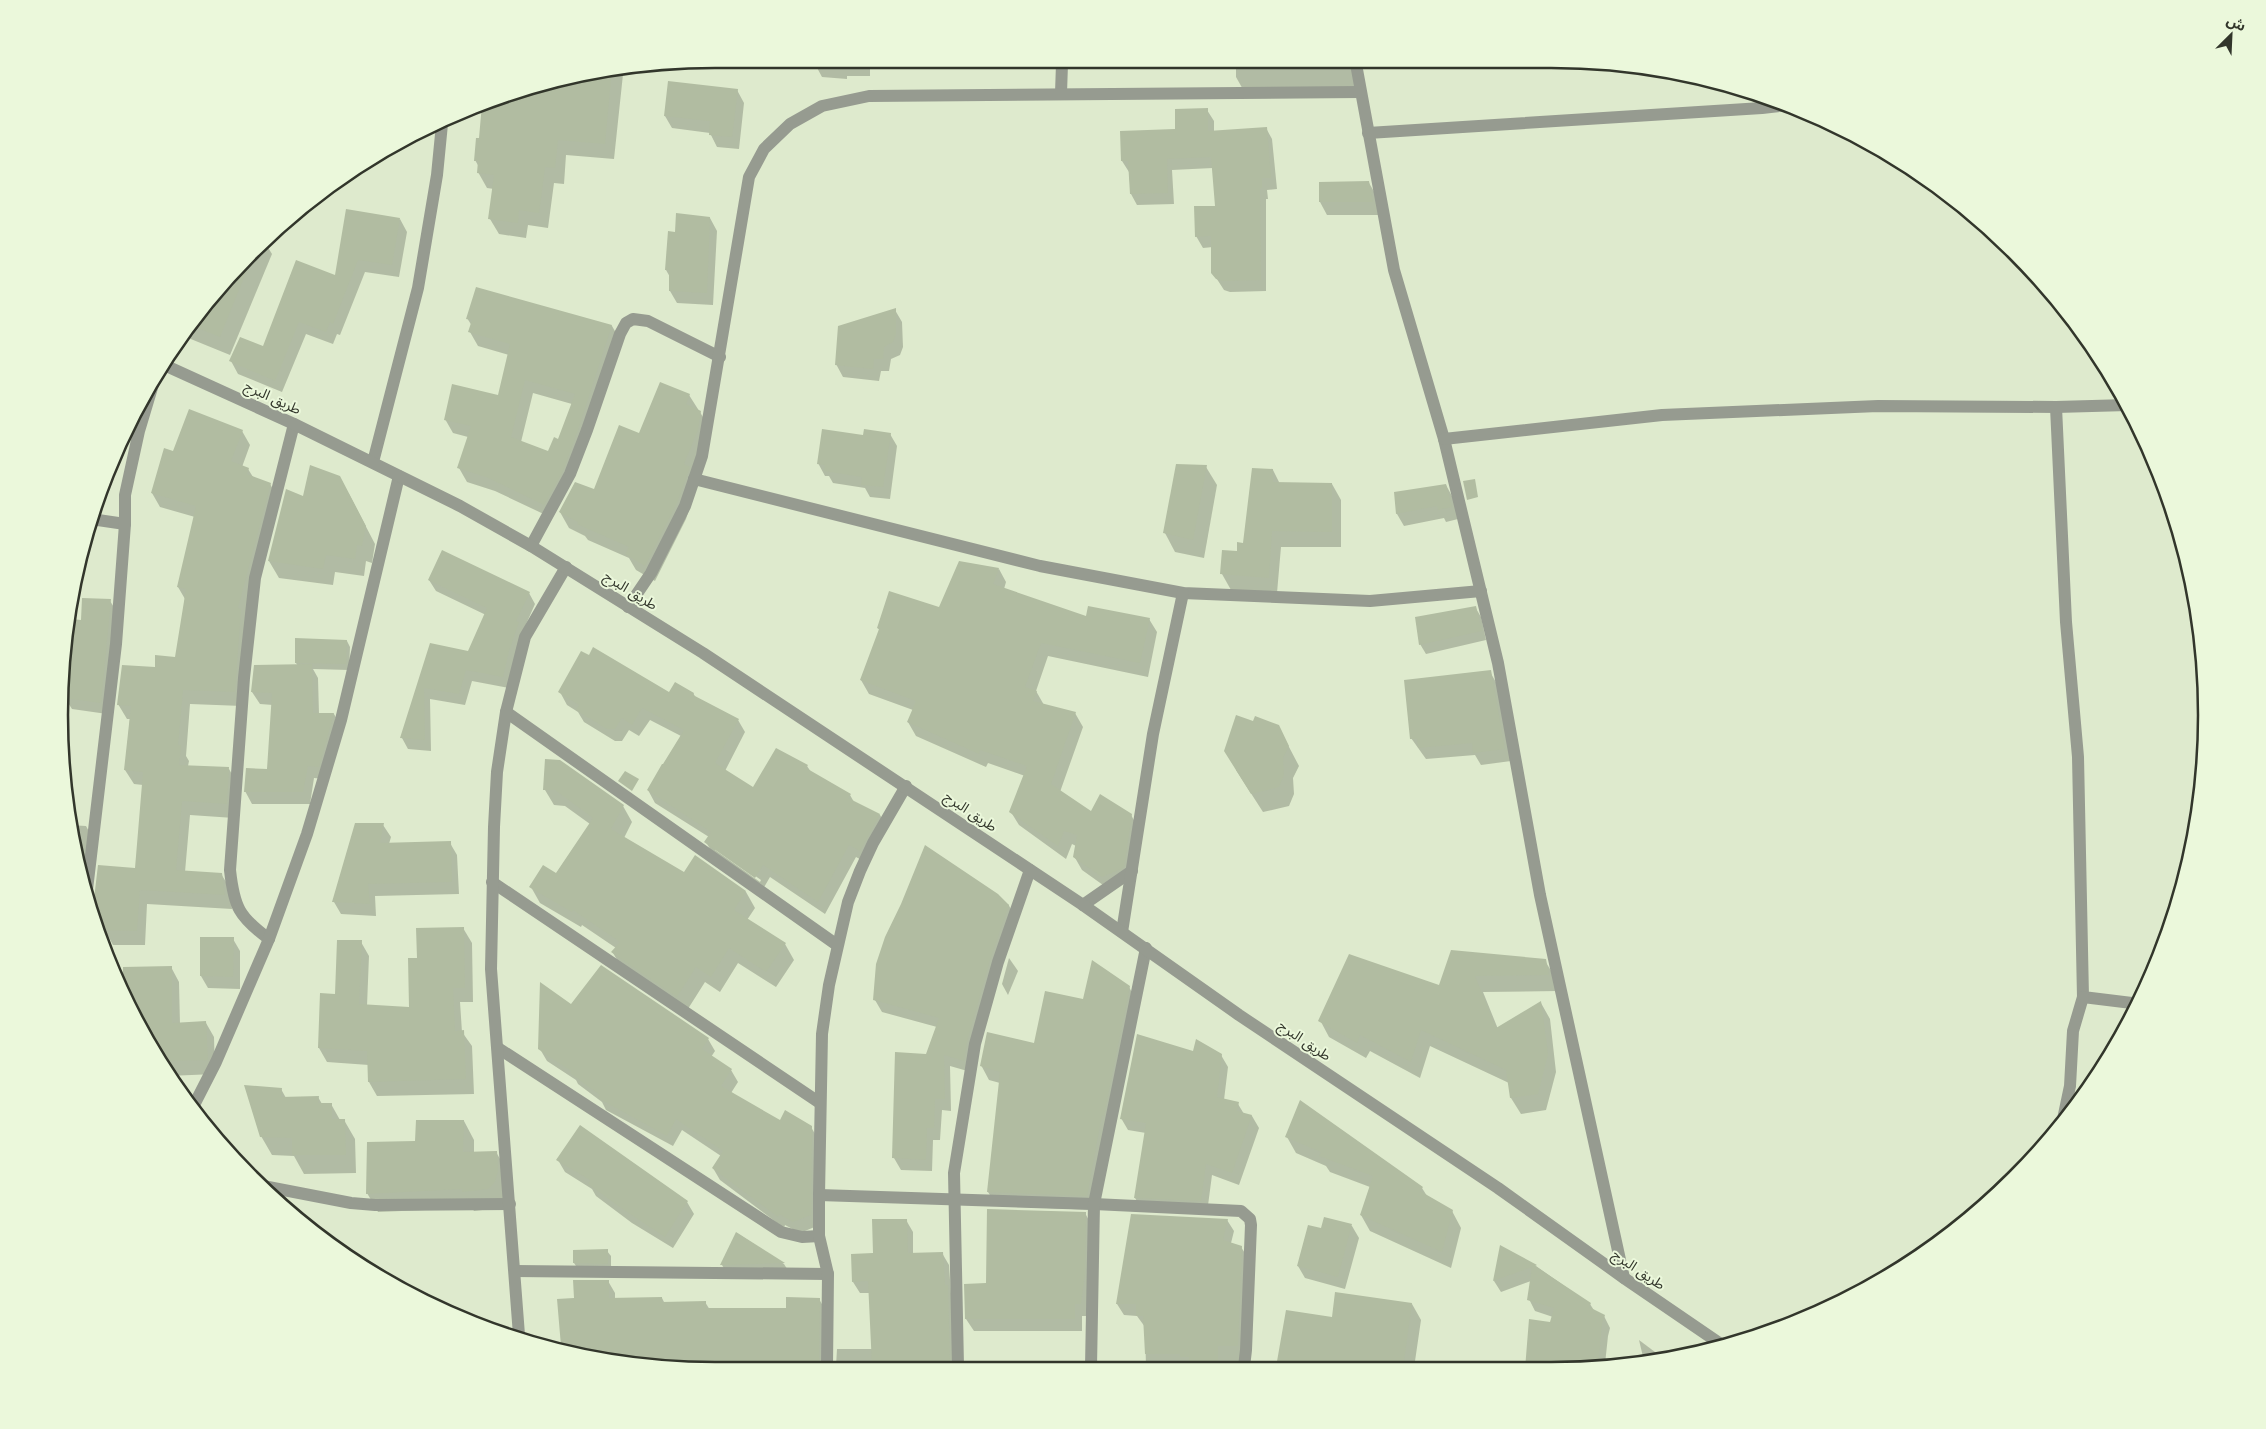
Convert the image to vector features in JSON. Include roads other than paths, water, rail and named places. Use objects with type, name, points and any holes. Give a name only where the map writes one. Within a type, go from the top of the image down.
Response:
[{"type":"street","points":[[1062,68],[1062,93]]},
{"type":"street","points":[[1357,68],[1394,270],[1444,439],[1498,663],[1542,904],[1624,1278]]},
{"type":"street","points":[[628,607],[651,573],[685,506],[702,456],[749,177],[764,150],[790,124],[822,106],[869,96],[1360,92]]},
{"type":"street","points":[[1368,133],[1771,107]]},
{"type":"street","points":[[373,462],[418,288],[437,175],[442,128]]},
{"type":"street","points":[[532,546],[570,474],[620,334],[626,323],[633,319],[648,321],[720,357]]},
{"type":"street","name":"طريق البرج","points":[[169,367],[373,462],[460,506],[566,567],[790,709],[1083,905],[1240,1014],[1498,1188],[1714,1340]]},
{"type":"street","points":[[89,876],[116,644],[125,524],[125,495],[130,468],[149,401]]},
{"type":"street","points":[[1444,439],[1662,415],[1878,406],[2056,407],[2120,405]]},
{"type":"street","points":[[2056,407],[2066,622],[2078,756],[2083,997],[2073,1031],[2070,1086],[2066,1107]]},
{"type":"street","points":[[269,939],[249,924],[238,909],[232,890],[230,870],[244,678],[255,578],[294,424]]},
{"type":"street","points":[[196,1101],[216,1062],[269,939],[298,860],[338,729],[399,476]]},
{"type":"street","points":[[694,479],[1040,566],[1183,593],[1370,601],[1481,592]]},
{"type":"street","points":[[98,520],[125,524]]},
{"type":"street","points":[[519,1331],[492,969],[492,882],[498,772],[506,712],[525,637],[566,567]]},
{"type":"street","points":[[1122,932],[1153,734],[1183,593]]},
{"type":"street","points":[[506,712],[837,945]]},
{"type":"street","points":[[827,1362],[828,1274],[819,1236],[822,1034],[837,945],[848,902],[873,843],[906,786]]},
{"type":"street","points":[[958,1362],[954,1173],[975,1044],[998,962],[1030,870]]},
{"type":"street","points":[[1083,905],[1132,871]]},
{"type":"street","points":[[492,882],[820,1103]]},
{"type":"street","points":[[1091,1362],[1094,1204],[1146,948]]},
{"type":"street","points":[[2083,997],[2131,1003]]},
{"type":"street","points":[[498,1048],[782,1232],[802,1238],[819,1236]]},
{"type":"street","points":[[274,1188],[351,1203],[375,1205],[510,1204]]},
{"type":"street","points":[[819,1196],[954,1199],[1241,1211],[1250,1219],[1251,1225],[1244,1362]]},
{"type":"street","points":[[515,1271],[828,1274]]}]
